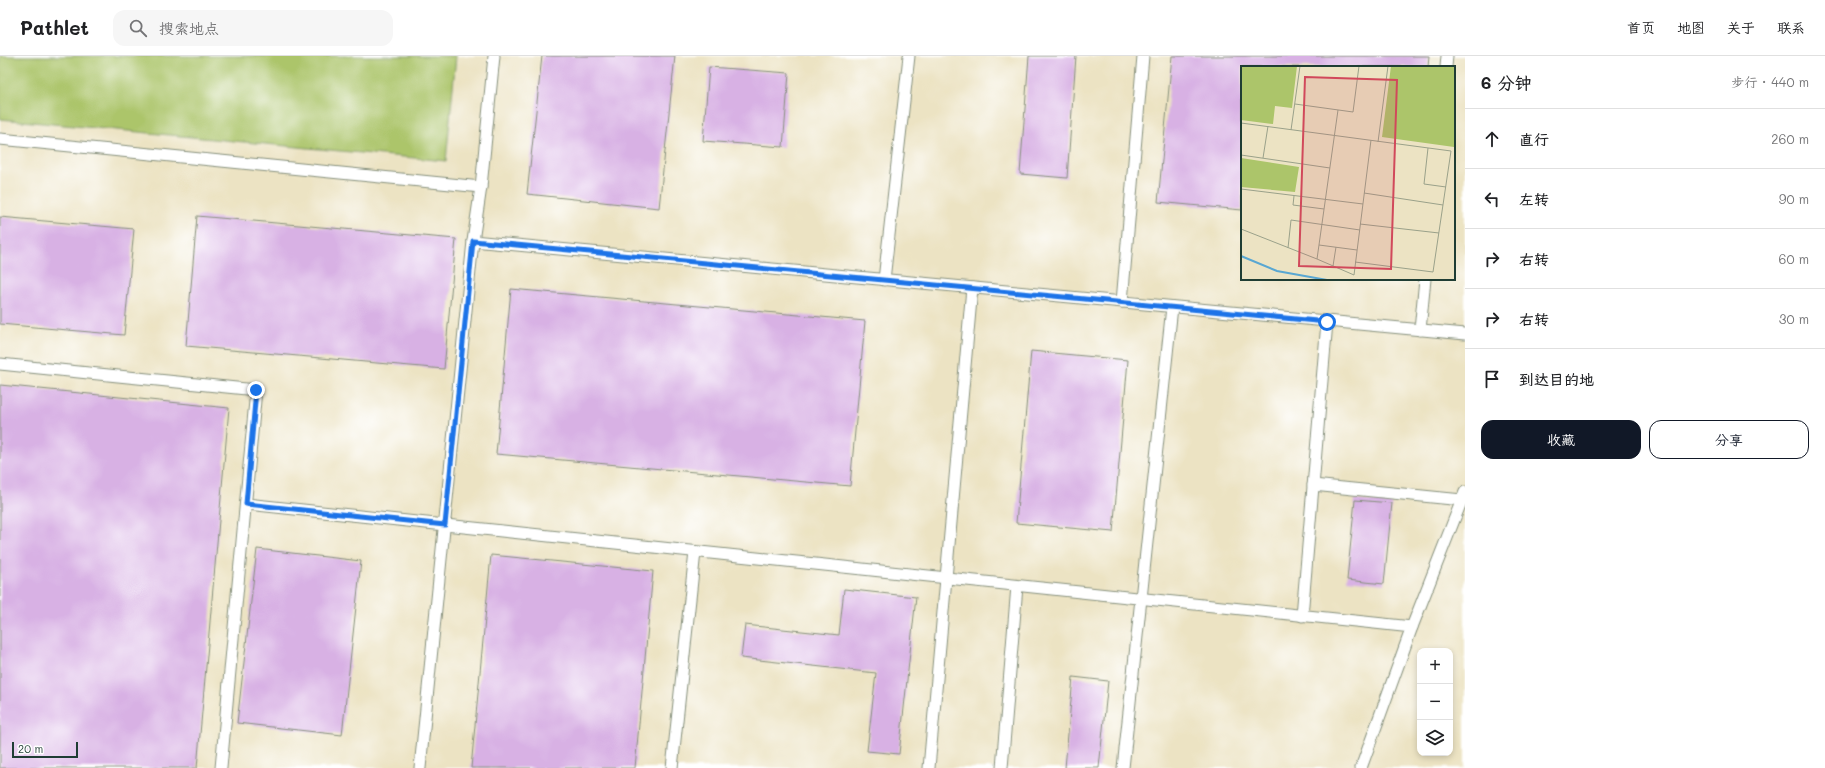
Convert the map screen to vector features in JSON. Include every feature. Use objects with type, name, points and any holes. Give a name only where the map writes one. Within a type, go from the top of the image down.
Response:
[{"type":"lane","points":[[420,768],[473,241],[482,187],[494,56]]},
{"type":"lane","points":[[884,280],[909,56]]},
{"type":"lane","points":[[1122,302],[1143,56]]},
{"type":"lane","points":[[1446,66],[1447,56]]},
{"type":"lane","points":[[0,139],[482,187]]},
{"type":"lane","points":[[473,241],[1465,334]]},
{"type":"lane","points":[[1420,330],[1425,280]]},
{"type":"lane","points":[[929,768],[972,288]]},
{"type":"lane","points":[[1123,768],[1172,307]]},
{"type":"lane","points":[[1302,616],[1327,322]]},
{"type":"lane","points":[[0,364],[256,390],[221,768]]},
{"type":"lane","points":[[1313,485],[1464,496],[1412,627],[1361,768]]},
{"type":"lane","points":[[246,504],[1412,627]]},
{"type":"lane","points":[[672,768],[695,552]]},
{"type":"lane","points":[[1002,768],[1017,586]]},
{"type":"green space","points":[[0,56],[456,56],[446,161],[0,119]]},
{"type":"building","points":[[542,56],[675,56],[659,208],[527,194]]},
{"type":"building","points":[[1029,56],[1076,56],[1067,178],[1020,174]]},
{"type":"building","points":[[1172,56],[1429,56],[1428,66],[1241,66],[1241,210],[1158,202]]},
{"type":"building","points":[[709,67],[789,73],[783,147],[703,141]]},
{"type":"building","points":[[197,216],[456,239],[444,369],[186,346]]},
{"type":"building","points":[[0,217],[134,229],[124,335],[0,324]]},
{"type":"building","points":[[511,289],[865,321],[850,486],[496,454]]},
{"type":"building","points":[[1031,351],[1128,360],[1113,532],[1016,523]]},
{"type":"building","points":[[0,385],[229,408],[197,768],[0,768]]},
{"type":"building","points":[[1355,500],[1392,503],[1384,584],[1347,580]]},
{"type":"building","points":[[257,549],[361,561],[342,735],[237,723]]},
{"type":"building","points":[[491,555],[653,571],[635,768],[471,768]]},
{"type":"building","points":[[844,589],[916,597],[899,754],[867,751],[876,673],[741,658],[745,625],[839,635]]},
{"type":"building","points":[[1073,677],[1108,681],[1099,768],[1065,768]]},
{"type":"route","points":[[256,390],[246,504],[445,525],[473,241],[1327,322]]}]
